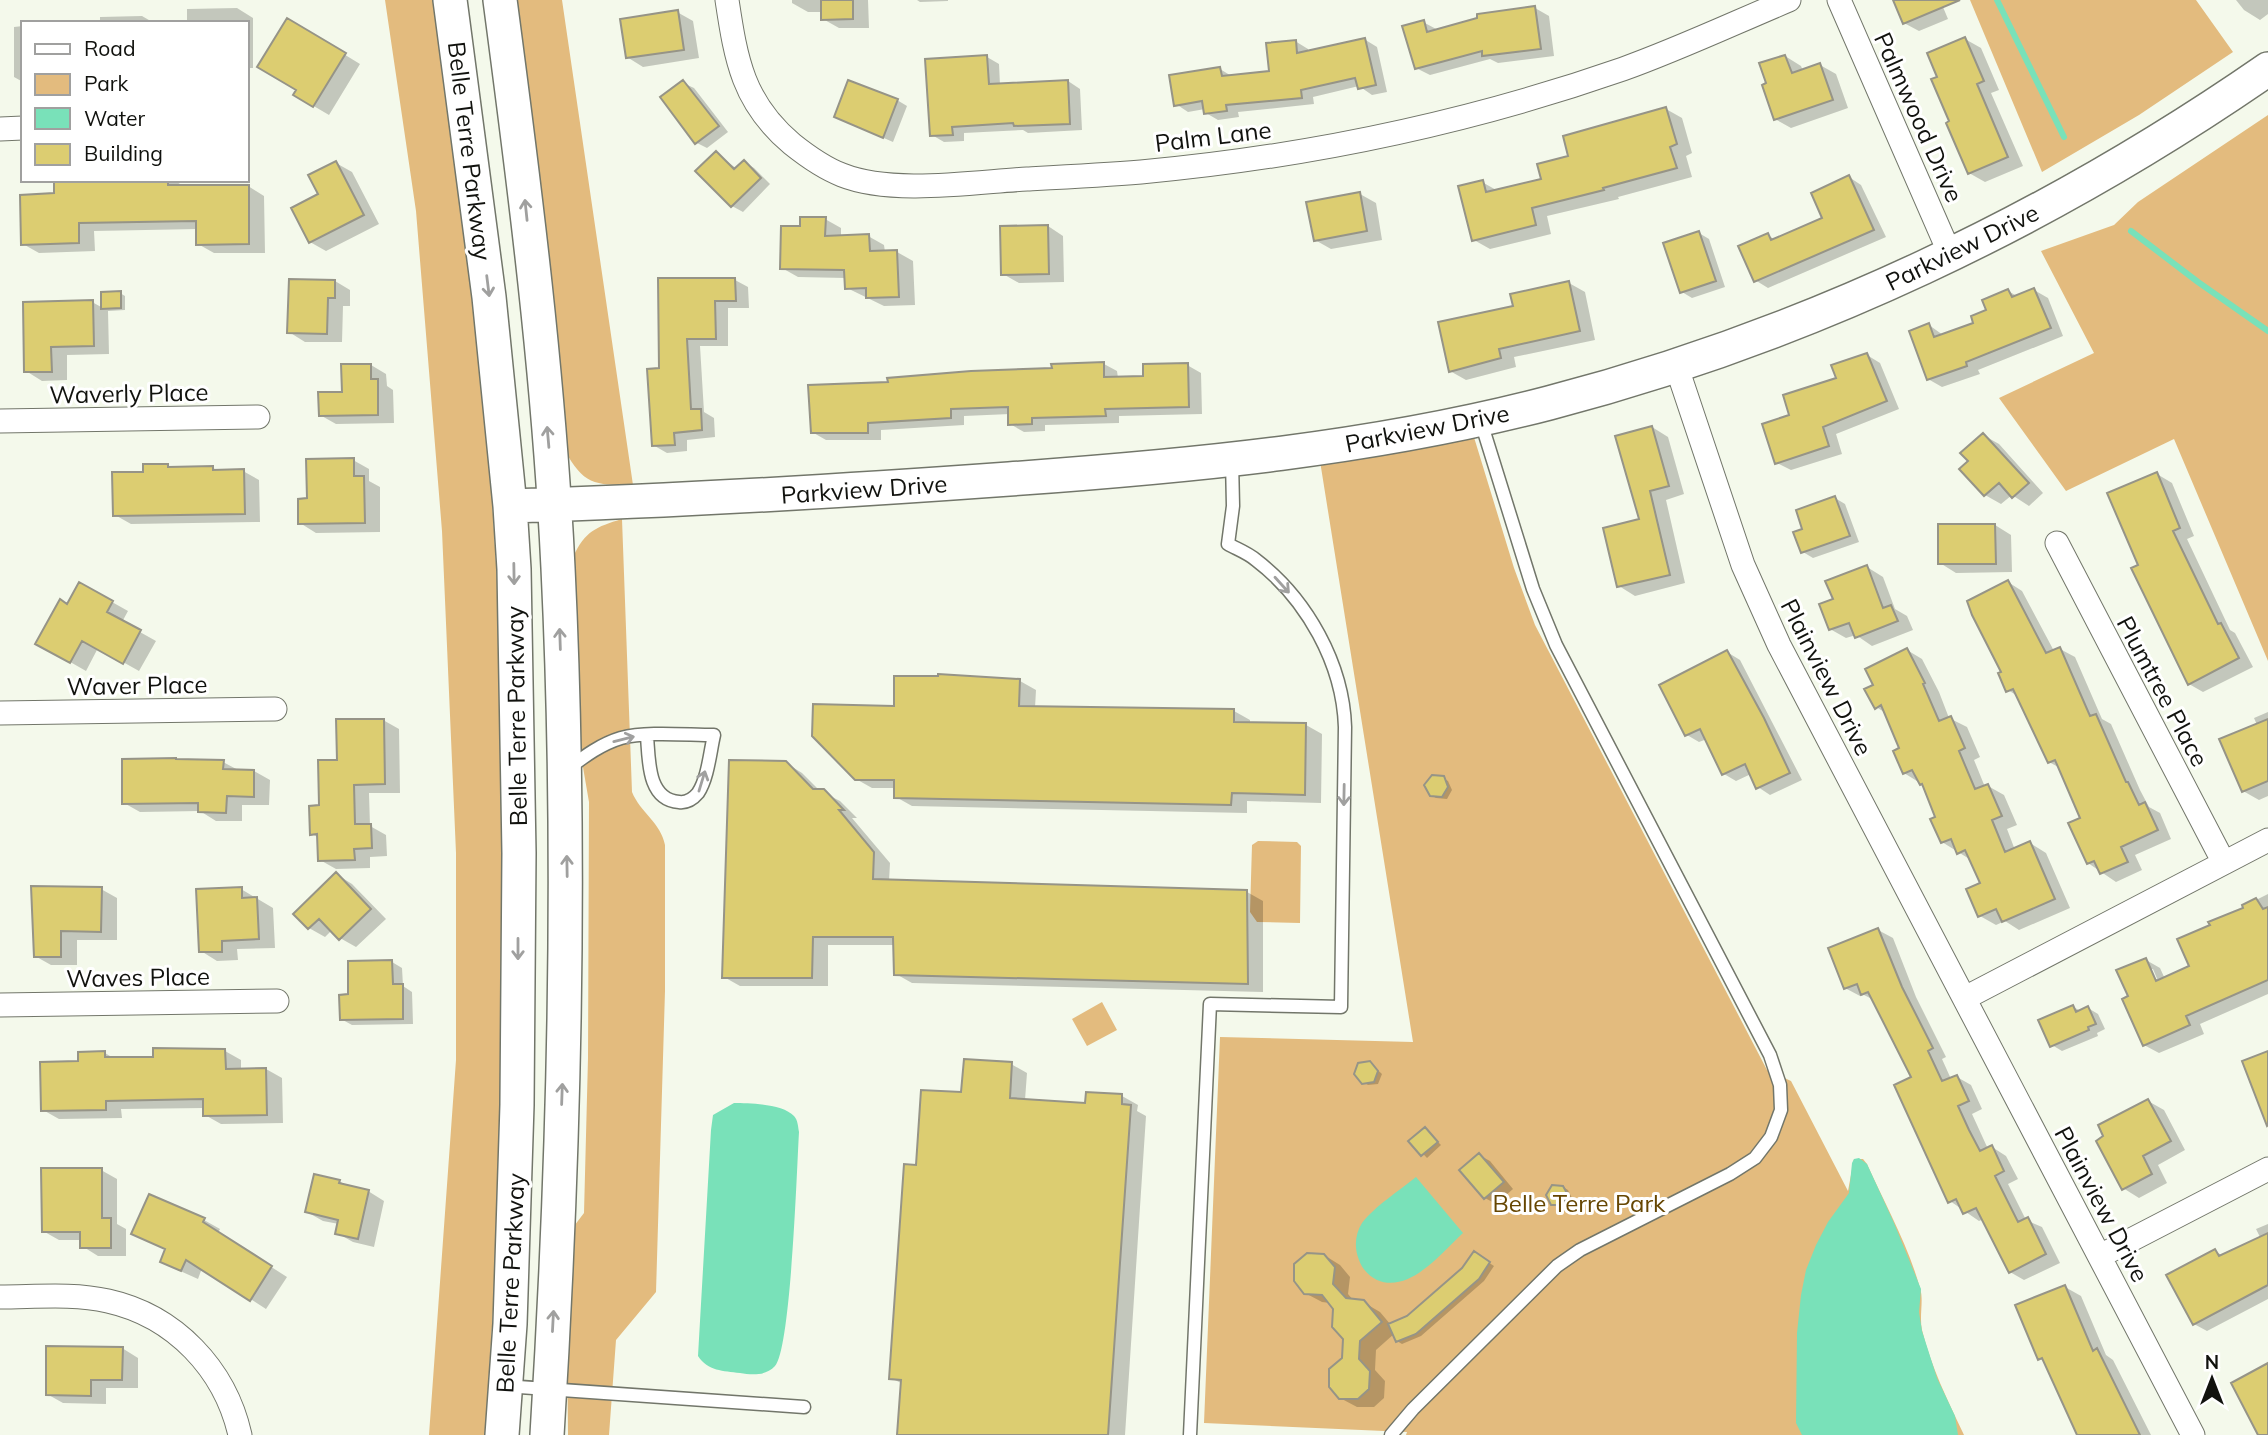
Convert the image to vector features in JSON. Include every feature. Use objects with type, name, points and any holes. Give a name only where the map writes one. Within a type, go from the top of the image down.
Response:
[{"type":"main road","name":"Belle Terre Parkway","points":[[450,0],[488,285],[514,569],[519,879],[517,1105],[502,1435]]},
{"type":"main road","name":"Belle Terre Parkway","points":[[500,0],[539,323],[554,505],[564,771],[567,876],[565,1004],[558,1230],[547,1435]]},
{"type":"main road","name":"Parkview Drive","points":[[510,506],[875,489],[1232,460],[1328,447],[1480,419],[1549,403],[1676,365],[1788,325],[1882,286],[2037,211],[2108,171],[2268,69]]},
{"type":"street","name":"Palm Lane","points":[[727,0],[743,77],[753,101],[773,127],[803,153],[841,175],[858,181],[894,185],[1140,172],[1280,154],[1371,138],[1478,112],[1621,69],[1789,0]]},
{"type":"street","name":"Palmwood Drive","points":[[1839,0],[1950,254]]},
{"type":"street","points":[[0,129],[21,128]]},
{"type":"street","name":"Plainview Drive","points":[[1676,365],[1743,565],[1779,645],[2193,1435]]},
{"type":"street","name":"Waverly Place","points":[[0,421],[258,417]]},
{"type":"street","name":"Plumtree Place","points":[[2057,543],[2224,863]]},
{"type":"street","name":"Waver Place","points":[[0,713],[275,709]]},
{"type":"street","points":[[1965,998],[2268,839]]},
{"type":"street","name":"Waves Place","points":[[0,1005],[277,1001]]},
{"type":"street","points":[[2100,1256],[2268,1169]]},
{"type":"street","points":[[0,1297],[88,1297],[117,1303],[155,1318],[189,1344],[211,1368],[226,1392],[240,1435]]},
{"type":"lane","points":[[1391,1435],[1413,1409],[1557,1266],[1590,1244],[1750,1162],[1772,1137],[1781,1110],[1780,1084],[1770,1055],[1577,687],[1544,618],[1522,557],[1480,419]]},
{"type":"lane","points":[[1190,1435],[1210,1004],[1341,1007],[1345,727],[1337,678],[1319,636],[1281,582],[1255,559],[1228,544],[1233,506],[1232,460]]},
{"type":"lane","points":[[564,771],[584,756],[609,743],[631,736],[714,735],[700,790],[695,796],[684,802],[665,798],[656,789],[650,772],[647,736]]},
{"type":"lane","points":[[506,1386],[804,1407]]},
{"type":"green space","points":[[385,0],[438,0],[487,417],[500,629],[506,854],[499,1218],[485,1435],[429,1435],[456,1060],[456,853],[442,531],[416,211]]},
{"type":"green space","points":[[511,0],[562,0],[633,485],[591,481],[578,470],[564,449]]},
{"type":"green space","points":[[1970,0],[2196,0],[2233,52],[2139,115],[2042,172]]},
{"type":"green space","points":[[2268,115],[2268,661],[2174,439],[2066,491],[1999,398],[2094,353],[2041,251],[2114,225],[2138,202]]},
{"type":"green space","name":"Belle Terre Park","points":[[1473,434],[1514,568],[1535,625],[1767,1070],[1791,1081],[1848,1191],[1854,1159],[1863,1159],[1867,1164],[1915,1272],[1921,1293],[1921,1325],[1926,1344],[1940,1384],[1964,1435],[1406,1435],[1407,1432],[1204,1423],[1220,1037],[1413,1042],[1320,461]]},
{"type":"green space","points":[[622,519],[632,792],[659,830],[665,845],[665,991],[656,1292],[616,1340],[609,1435],[568,1435],[567,1339],[571,1230],[584,1213],[588,1058],[589,802],[575,721],[573,557],[582,541],[592,531]]},
{"type":"green space","points":[[1258,841],[1297,842],[1301,846],[1300,923],[1257,922],[1250,912],[1252,845]]},
{"type":"green space","points":[[1102,1002],[1117,1030],[1087,1046],[1072,1019]]},
{"type":"water","points":[[734,1103],[766,1105],[789,1112],[798,1124],[799,1132],[789,1293],[781,1352],[775,1366],[759,1374],[716,1369],[706,1365],[698,1356],[713,1115]]},
{"type":"water","points":[[1859,1158],[1867,1164],[1921,1289],[1919,1312],[1922,1331],[1937,1378],[1955,1416],[1958,1435],[1802,1435],[1796,1423],[1797,1333],[1806,1270],[1828,1222],[1849,1193],[1852,1163]]},
{"type":"water","points":[[1416,1177],[1463,1233],[1435,1260],[1413,1276],[1389,1283],[1377,1280],[1366,1272],[1357,1255],[1358,1232],[1373,1211]]},
{"type":"building","points":[[821,0],[853,0],[853,19],[821,20]]},
{"type":"building","points":[[1893,0],[1960,0],[1903,24]]},
{"type":"building","points":[[1535,6],[1541,49],[1482,56],[1482,51],[1415,69],[1402,26],[1424,20],[1427,32],[1477,18],[1477,14]]},
{"type":"building","points":[[678,10],[684,50],[626,58],[620,19]]},
{"type":"building","points":[[287,18],[346,53],[313,107],[293,95],[296,90],[257,67]]},
{"type":"building","points":[[1965,37],[1984,81],[1977,84],[2008,157],[1968,174],[1931,79],[1937,77],[1927,53]]},
{"type":"building","points":[[1365,38],[1376,85],[1358,89],[1355,78],[1301,90],[1302,98],[1226,105],[1227,111],[1204,114],[1202,101],[1174,106],[1169,75],[1220,67],[1222,76],[1269,71],[1266,43],[1296,40],[1297,53]]},
{"type":"building","points":[[987,55],[989,84],[1068,80],[1070,124],[1014,126],[1013,123],[952,127],[953,135],[930,136],[925,59]]},
{"type":"building","points":[[1785,55],[1792,73],[1820,63],[1833,100],[1774,120],[1762,85],[1766,83],[1759,63]]},
{"type":"building","points":[[683,80],[719,126],[695,144],[660,97]]},
{"type":"building","points":[[848,80],[898,99],[883,138],[834,117]]},
{"type":"building","points":[[1666,107],[1677,144],[1670,147],[1677,168],[1532,208],[1536,225],[1472,241],[1458,186],[1483,180],[1486,192],[1541,179],[1537,164],[1568,156],[1563,136]]},
{"type":"building","points":[[716,151],[734,169],[744,160],[761,178],[731,207],[695,171]]},
{"type":"building","points":[[336,161],[364,215],[309,243],[291,208],[318,194],[308,175]]},
{"type":"building","points":[[1849,175],[1874,230],[1754,282],[1738,246],[1768,233],[1771,240],[1822,218],[1811,193]]},
{"type":"building","points":[[54,182],[249,185],[249,244],[196,245],[196,221],[79,223],[79,243],[21,245],[20,195],[54,193]]},
{"type":"building","points":[[1360,192],[1367,231],[1314,241],[1306,202]]},
{"type":"building","points":[[800,217],[826,217],[825,236],[869,234],[870,251],[897,250],[899,297],[866,298],[866,288],[845,289],[844,270],[780,269],[781,226],[800,226]]},
{"type":"building","points":[[1048,225],[1049,274],[1001,275],[1000,226]]},
{"type":"building","points":[[1699,231],[1716,281],[1680,293],[1663,243]]},
{"type":"building","points":[[658,278],[735,278],[736,301],[715,301],[716,339],[687,339],[691,409],[701,409],[702,430],[674,433],[675,445],[652,446],[647,369],[659,368]]},
{"type":"building","points":[[289,279],[335,280],[335,298],[328,298],[327,334],[287,333]]},
{"type":"building","points":[[1569,281],[1580,331],[1499,349],[1501,358],[1449,372],[1438,322],[1513,306],[1510,294]]},
{"type":"building","points":[[2034,288],[2051,328],[1966,362],[1967,366],[1927,380],[1909,331],[1929,323],[1934,337],[1973,323],[1971,316],[1986,310],[1982,300],[2008,289],[2012,297]]},
{"type":"building","points":[[121,291],[121,308],[101,309],[101,292]]},
{"type":"building","points":[[93,300],[94,346],[51,347],[52,372],[24,372],[23,302]]},
{"type":"building","points":[[1867,353],[1887,401],[1823,427],[1829,446],[1775,464],[1762,424],[1789,415],[1783,395],[1836,378],[1831,365]]},
{"type":"building","points":[[1104,362],[1104,377],[1143,376],[1143,364],[1188,363],[1189,407],[1105,409],[1106,416],[1032,418],[1032,424],[1008,425],[1008,407],[951,409],[951,418],[868,423],[868,433],[811,433],[808,385],[888,382],[887,378],[1052,368],[1051,364]]},
{"type":"building","points":[[341,364],[371,364],[371,379],[378,379],[378,415],[319,416],[318,392],[342,392]]},
{"type":"building","points":[[1652,426],[1669,486],[1650,491],[1670,575],[1617,587],[1603,528],[1639,519],[1615,436]]},
{"type":"building","points":[[1983,433],[2029,483],[2012,498],[1999,483],[1984,496],[1959,469],[1968,461],[1960,453]]},
{"type":"building","points":[[354,458],[354,476],[364,476],[365,523],[298,524],[298,499],[307,498],[306,459]]},
{"type":"building","points":[[143,464],[168,464],[168,467],[213,466],[213,470],[244,469],[245,514],[113,516],[112,472],[143,472]]},
{"type":"building","points":[[2157,472],[2180,528],[2173,531],[2218,624],[2221,623],[2239,658],[2188,685],[2131,568],[2138,565],[2107,493]]},
{"type":"building","points":[[1835,496],[1850,536],[1801,553],[1793,532],[1802,529],[1796,510]]},
{"type":"building","points":[[1938,524],[1995,524],[1996,564],[1938,564]]},
{"type":"building","points":[[1867,565],[1883,608],[1891,605],[1898,621],[1855,638],[1849,623],[1829,630],[1819,604],[1833,599],[1825,581]]},
{"type":"building","points":[[2008,580],[2046,653],[2060,647],[2090,716],[2096,714],[2126,782],[2139,805],[2145,802],[2158,830],[2121,847],[2128,862],[2100,874],[2094,861],[2087,864],[2068,823],[2080,818],[2055,760],[2048,763],[2013,689],[2006,692],[1998,673],[2001,672],[1967,601]]},
{"type":"building","points":[[79,582],[113,601],[107,612],[141,630],[123,664],[82,641],[70,663],[35,644],[60,599],[67,604]]},
{"type":"building","points":[[1907,648],[1925,683],[1923,684],[1939,721],[1951,716],[1965,748],[1959,751],[1975,789],[1988,784],[2002,816],[1992,820],[2005,852],[2030,841],[2055,899],[2002,922],[1996,909],[1978,917],[1966,889],[1980,883],[1965,850],[1957,854],[1951,839],[1941,843],[1930,819],[1935,817],[1922,784],[1920,785],[1912,770],[1903,774],[1893,751],[1899,748],[1881,705],[1875,709],[1864,689],[1873,685],[1865,669]]},
{"type":"building","points":[[1727,650],[1790,773],[1756,789],[1745,764],[1722,775],[1700,729],[1685,736],[1659,685]]},
{"type":"building","points":[[938,674],[1020,679],[1019,706],[1234,709],[1234,722],[1306,723],[1305,795],[1232,793],[1231,805],[894,798],[894,780],[855,780],[812,736],[813,704],[894,706],[894,676]]},
{"type":"building","points":[[336,719],[384,719],[385,784],[354,785],[355,824],[371,824],[372,848],[354,849],[355,860],[318,861],[317,834],[310,835],[309,806],[319,805],[318,760],[337,760]]},
{"type":"building","points":[[2268,719],[2268,781],[2242,792],[2219,739]]},
{"type":"building","points":[[122,759],[224,760],[223,769],[254,770],[254,797],[227,796],[226,813],[198,812],[198,803],[122,804]]},
{"type":"building","points":[[729,760],[786,761],[813,789],[824,789],[844,810],[839,810],[874,852],[873,879],[1247,890],[1248,984],[894,975],[893,937],[813,937],[812,978],[722,978]]},
{"type":"building","points":[[1432,775],[1444,776],[1448,787],[1442,797],[1430,796],[1424,785]]},
{"type":"building","points":[[336,872],[371,909],[339,940],[319,919],[308,929],[293,914]]},
{"type":"building","points":[[31,886],[102,887],[101,932],[61,931],[61,957],[34,957]]},
{"type":"building","points":[[242,887],[242,898],[257,897],[259,939],[222,941],[222,952],[199,952],[196,889]]},
{"type":"building","points":[[2256,898],[2263,909],[2268,907],[2268,980],[2186,1016],[2190,1025],[2143,1046],[2122,999],[2128,996],[2116,970],[2146,958],[2156,981],[2189,966],[2177,939],[2210,925],[2208,922],[2243,908],[2242,905]]},
{"type":"building","points":[[1878,928],[1902,987],[1933,1048],[1928,1051],[1942,1081],[1957,1075],[1969,1101],[1958,1106],[1969,1130],[1980,1151],[1992,1145],[2004,1171],[1995,1176],[2018,1222],[2028,1217],[2046,1254],[2009,1273],[1976,1208],[1963,1214],[1956,1199],[1948,1203],[1894,1085],[1911,1077],[1868,992],[1861,995],[1857,984],[1844,989],[1828,948]]},
{"type":"building","points":[[392,960],[393,984],[403,984],[403,1019],[340,1020],[339,995],[348,994],[348,961]]},
{"type":"building","points":[[2073,1005],[2076,1012],[2088,1006],[2096,1024],[2088,1027],[2089,1030],[2050,1047],[2038,1020]]},
{"type":"building","points":[[153,1048],[225,1049],[226,1069],[266,1068],[267,1115],[203,1116],[203,1099],[106,1101],[106,1110],[41,1111],[40,1062],[78,1061],[78,1052],[105,1051],[105,1057],[153,1057]]},
{"type":"building","points":[[2268,1051],[2268,1125],[2267,1126],[2242,1061]]},
{"type":"building","points":[[964,1059],[1012,1062],[1010,1098],[1085,1103],[1086,1092],[1122,1094],[1122,1104],[1131,1105],[1108,1435],[897,1435],[901,1380],[889,1379],[904,1164],[916,1165],[921,1090],[961,1092]]},
{"type":"building","points":[[1370,1061],[1378,1071],[1374,1082],[1362,1084],[1354,1074],[1358,1063]]},
{"type":"building","points":[[2148,1099],[2171,1141],[2143,1156],[2152,1174],[2122,1190],[2096,1141],[2103,1136],[2098,1125]]},
{"type":"building","points":[[1425,1127],[1438,1142],[1421,1156],[1408,1141]]},
{"type":"building","points":[[1479,1153],[1504,1182],[1484,1199],[1459,1170]]},
{"type":"building","points":[[41,1168],[102,1168],[102,1218],[111,1218],[111,1248],[80,1248],[80,1232],[42,1232]]},
{"type":"building","points":[[314,1174],[369,1190],[358,1239],[335,1234],[338,1220],[305,1212]]},
{"type":"building","points":[[1552,1185],[1563,1186],[1568,1195],[1562,1205],[1551,1205],[1546,1195]]},
{"type":"building","points":[[149,1194],[205,1218],[203,1222],[272,1266],[250,1301],[186,1260],[181,1271],[160,1262],[165,1249],[131,1234]]},
{"type":"building","points":[[2268,1233],[2268,1285],[2193,1325],[2166,1275],[2215,1249],[2219,1256]]},
{"type":"building","points":[[1474,1251],[1490,1262],[1479,1279],[1416,1334],[1396,1342],[1388,1324],[1407,1316],[1462,1268]]},
{"type":"building","points":[[1307,1253],[1324,1254],[1335,1267],[1333,1284],[1346,1298],[1364,1300],[1382,1322],[1360,1341],[1359,1359],[1370,1371],[1369,1389],[1358,1399],[1339,1399],[1329,1387],[1329,1369],[1342,1358],[1343,1339],[1332,1327],[1333,1309],[1322,1295],[1304,1294],[1294,1281],[1294,1264]]},
{"type":"building","points":[[2065,1285],[2093,1351],[2097,1348],[2140,1435],[2077,1435],[2042,1358],[2038,1360],[2015,1305]]},
{"type":"building","points":[[46,1346],[123,1347],[122,1380],[91,1380],[91,1396],[46,1395]]},
{"type":"building","points":[[2268,1363],[2268,1435],[2258,1435],[2231,1383]]},
{"type":"waterway","points":[[1997,0],[2064,137]]},
{"type":"waterway","points":[[2131,231],[2268,331]]}]
